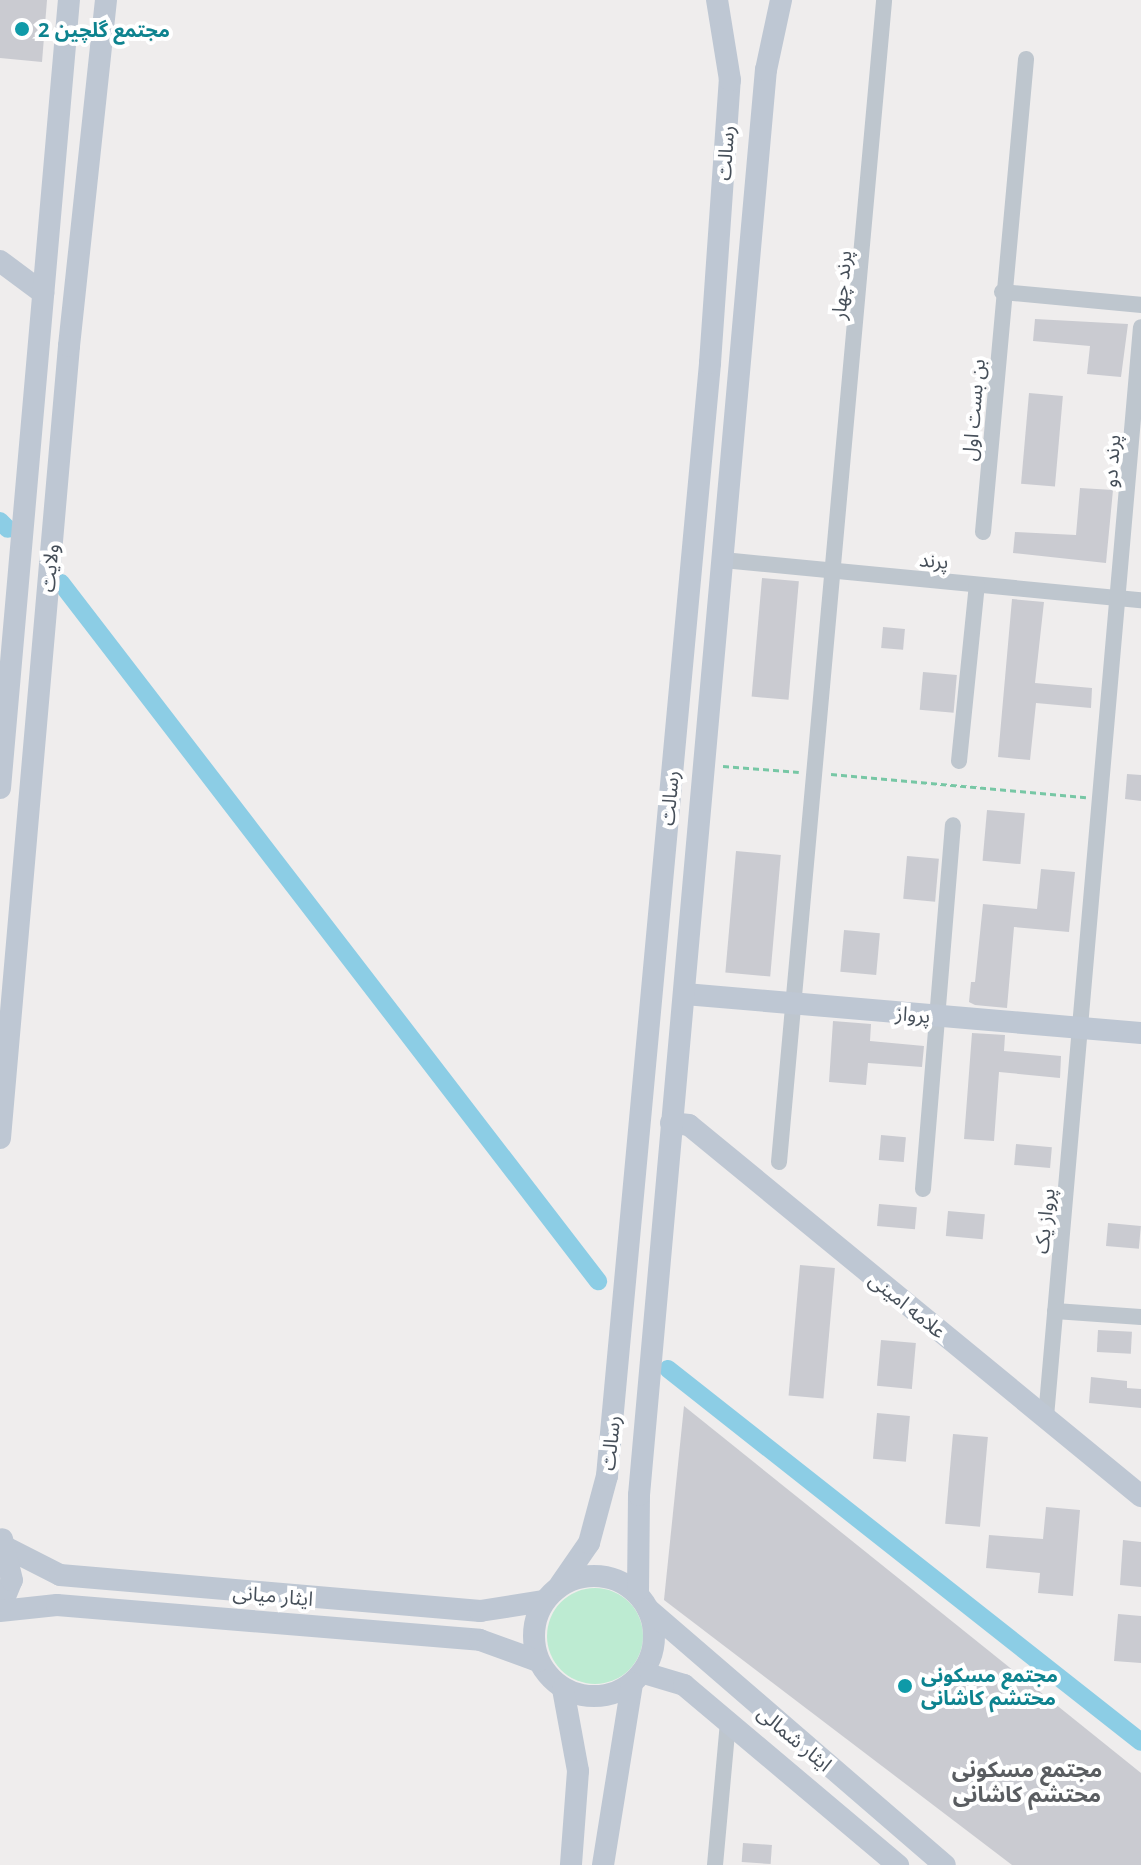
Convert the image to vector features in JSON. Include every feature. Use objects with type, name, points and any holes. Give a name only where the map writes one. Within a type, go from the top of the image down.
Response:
[{"type":"street","name":"ولایت","points":[[0,788],[8,597],[43,293],[69,0]]},
{"type":"street","name":"ولایت","points":[[0,1138],[66,377],[106,0]]},
{"type":"street","name":"رسالت","points":[[552,1593],[589,1543],[607,1476],[711,347],[730,80],[717,0]]},
{"type":"street","name":"رسالت","points":[[643,1600],[639,1495],[671,1123],[766,70],[781,0]]},
{"type":"street","name":"پرند چهار","points":[[779,1162],[884,1]]},
{"type":"street","name":"بن بست اول","points":[[983,532],[1002,292],[1026,59]]},
{"type":"street","points":[[0,261],[43,293]]},
{"type":"street","points":[[1002,292],[1141,305]]},
{"type":"street","name":"پرند دو","points":[[1102,798],[1141,327]]},
{"type":"street","name":"پرند","points":[[723,560],[1141,600]]},
{"type":"street","points":[[959,761],[977,585]]},
{"type":"street","name":"پرواز یک","points":[[1046,1417],[1102,798]]},
{"type":"street","points":[[923,1189],[953,825]]},
{"type":"street","name":"پرواز","points":[[685,994],[1141,1033]]},
{"type":"street","name":"علامه امینی","points":[[671,1123],[689,1125],[1141,1496]]},
{"type":"street","points":[[1055,1311],[1141,1317]]},
{"type":"street","points":[[0,1610],[12,1580],[4,1542]]},
{"type":"street","name":"ایثار میانی","points":[[4,1542],[60,1575],[480,1611],[552,1593]]},
{"type":"street","points":[[571,1865],[578,1771],[563,1689],[538,1661],[536,1620],[552,1593],[598,1576],[643,1600],[652,1650],[638,1678],[603,1865]]},
{"type":"street","name":"ایثار شمالی","points":[[643,1600],[945,1865]]},
{"type":"street","name":"ایثار میانی","points":[[0,1610],[57,1605],[480,1640],[538,1661]]},
{"type":"street","points":[[563,1689],[598,1696],[638,1678]]},
{"type":"street","name":"ایثار شمالی","points":[[638,1678],[684,1685],[898,1865]]},
{"type":"street","points":[[715,1865],[728,1722]]},
{"type":"path","points":[[704,765],[1102,798]]},
{"type":"green space","points":[[595,1588],[613,1592],[629,1602],[639,1618],[643,1636],[639,1654],[629,1670],[613,1680],[595,1684],[577,1680],[561,1670],[551,1654],[547,1636],[551,1618],[561,1602],[577,1592]]},
{"type":"building","name":"مجتمع گلچین 2","points":[[0,0],[47,0],[42,62],[0,58]]},
{"type":"building","points":[[1035,319],[1128,324],[1121,377],[1087,374],[1090,346],[1033,341]]},
{"type":"building","points":[[1029,393],[1063,396],[1055,487],[1021,484]]},
{"type":"building","points":[[1080,488],[1113,490],[1106,563],[1013,553],[1015,532],[1076,535]]},
{"type":"building","points":[[762,578],[799,581],[788,700],[752,697]]},
{"type":"building","points":[[1012,599],[1044,602],[1035,683],[1092,688],[1091,708],[1036,703],[1030,760],[998,757]]},
{"type":"building","points":[[883,627],[905,629],[903,650],[881,648]]},
{"type":"building","points":[[923,672],[957,675],[954,713],[920,710]]},
{"type":"building","points":[[1127,774],[1141,775],[1141,801],[1125,799]]},
{"type":"building","points":[[987,810],[1025,813],[1020,864],[983,861]]},
{"type":"building","points":[[736,851],[781,855],[770,976],[725,973]]},
{"type":"building","points":[[907,856],[939,859],[935,902],[903,899]]},
{"type":"building","points":[[1041,869],[1075,872],[1069,932],[1014,927],[1007,1008],[969,1002],[971,982],[975,982],[983,904],[1037,909]]},
{"type":"building","points":[[844,930],[880,933],[876,975],[840,972]]},
{"type":"building","points":[[833,1021],[871,1024],[870,1041],[924,1046],[922,1067],[868,1063],[866,1085],[829,1082]]},
{"type":"building","points":[[972,1033],[1005,1035],[1004,1051],[1061,1056],[1060,1078],[999,1072],[994,1141],[964,1139]]},
{"type":"building","points":[[881,1135],[906,1137],[904,1162],[879,1160]]},
{"type":"building","points":[[1016,1144],[1052,1147],[1050,1168],[1014,1165]]},
{"type":"building","points":[[879,1204],[917,1207],[915,1229],[877,1226]]},
{"type":"building","points":[[948,1211],[985,1214],[983,1239],[946,1236]]},
{"type":"building","points":[[1108,1223],[1141,1226],[1139,1249],[1106,1246]]},
{"type":"building","points":[[800,1265],[835,1268],[823,1399],[789,1396]]},
{"type":"building","points":[[1098,1330],[1132,1332],[1131,1354],[1097,1352]]},
{"type":"building","points":[[881,1340],[916,1343],[912,1389],[877,1386]]},
{"type":"building","points":[[1091,1377],[1127,1381],[1127,1388],[1141,1389],[1141,1408],[1089,1403]]},
{"type":"building","name":"مجتمع مسکونی محتشم کاشانی","points":[[684,1406],[1141,1773],[1141,1865],[1012,1865],[664,1600]]},
{"type":"building","points":[[877,1413],[910,1416],[906,1462],[873,1459]]},
{"type":"building","points":[[953,1434],[988,1437],[980,1527],[945,1524]]},
{"type":"building","points":[[1046,1507],[1080,1510],[1073,1596],[1038,1593],[1040,1573],[986,1568],[989,1535],[1043,1539]]},
{"type":"building","points":[[1123,1540],[1141,1542],[1141,1587],[1120,1585]]},
{"type":"building","points":[[1118,1614],[1141,1616],[1141,1663],[1114,1661]]},
{"type":"building","points":[[743,1843],[772,1845],[771,1864],[742,1862]]},
{"type":"waterway","points":[[0,521],[8,529]]},
{"type":"waterway","points":[[61,583],[598,1281]]},
{"type":"waterway","points":[[668,1369],[1141,1742]]},
{"type":"place","name":"مجتمع گلچین 2","points":[[22,29]]},
{"type":"place","name":"مجتمع مسکونی محتشم کاشانی","points":[[905,1686]]},
{"type":"district","name":"مجتمع مسکونی محتشم کاشانی","points":[[1027,1780]]}]
